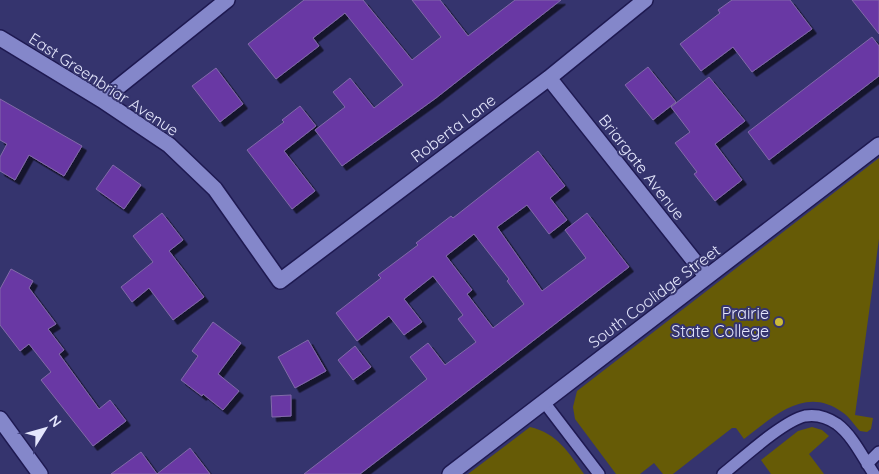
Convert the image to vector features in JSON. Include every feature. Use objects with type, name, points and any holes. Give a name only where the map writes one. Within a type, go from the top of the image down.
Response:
[{"type":"street","points":[[102,100],[227,0]]},
{"type":"street","name":"Roberta Lane","points":[[280,281],[549,78],[645,0]]},
{"type":"street","name":"East Greenbriar Avenue","points":[[0,38],[102,100],[169,146],[215,189],[280,281]]},
{"type":"street","name":"Briargate Avenue","points":[[549,78],[707,277]]},
{"type":"street","name":"South Coolidge Street","points":[[450,474],[879,145]]},
{"type":"street","points":[[0,419],[40,474]]},
{"type":"lane","points":[[544,402],[599,474]]},
{"type":"lane","points":[[723,474],[786,425],[804,416],[822,416],[838,425],[853,442],[871,469]]},
{"type":"lane","points":[[871,469],[879,452]]},
{"type":"shaded area","name":"Prairie State College","points":[[879,158],[879,239],[855,415],[873,418],[871,429],[867,432],[860,431],[845,414],[828,405],[815,402],[802,403],[778,414],[744,439],[736,428],[732,428],[673,474],[663,474],[654,463],[640,474],[616,474],[575,419],[573,407],[577,391]]},
{"type":"shaded area","points":[[530,427],[548,434],[562,445],[584,474],[468,474]]},
{"type":"shaded area","points":[[812,427],[822,430],[829,436],[809,454],[824,474],[771,474],[761,460],[798,431]]},
{"type":"building","points":[[304,0],[363,0],[412,60],[441,37],[412,0],[440,0],[468,36],[515,0],[561,0],[436,98],[342,166],[315,130],[345,107],[333,92],[350,78],[374,108],[403,85],[345,13],[313,38],[319,46],[276,79],[248,44]]},
{"type":"building","points":[[732,0],[790,0],[812,29],[752,72],[733,47],[701,71],[680,44],[720,13],[718,10]]},
{"type":"building","points":[[852,0],[879,0],[879,34]]},
{"type":"building","points":[[872,37],[879,46],[879,76],[769,160],[748,132]]},
{"type":"building","points":[[648,67],[676,102],[653,120],[625,85]]},
{"type":"building","points":[[216,68],[243,104],[220,122],[192,86]]},
{"type":"building","points":[[709,77],[745,121],[715,144],[742,180],[715,201],[694,174],[697,172],[675,143],[690,132],[671,107]]},
{"type":"building","points":[[0,99],[82,146],[64,176],[29,155],[15,180],[0,171],[0,157],[7,144],[0,140]]},
{"type":"building","points":[[300,106],[316,126],[284,151],[315,191],[292,209],[247,150],[284,122],[282,120]]},
{"type":"building","points":[[538,151],[565,186],[550,198],[567,220],[549,234],[527,205],[497,227],[542,291],[586,258],[565,230],[587,213],[629,267],[360,474],[304,474],[427,379],[410,357],[428,343],[445,365],[476,342],[458,319],[463,315],[433,276],[404,299],[422,322],[404,335],[389,316],[357,341],[336,313],[381,278],[378,275],[418,245],[416,243],[451,216],[453,218]],"holes":[[[474,234],[509,279],[507,281],[524,304],[493,328],[467,294],[472,290],[446,256]]]},
{"type":"building","points":[[113,165],[141,185],[124,209],[96,189]]},
{"type":"building","points":[[162,213],[183,240],[169,251],[204,297],[173,320],[149,288],[132,302],[121,287],[153,262],[133,236]]},
{"type":"building","points":[[11,269],[33,281],[29,288],[56,324],[48,329],[64,350],[59,354],[99,409],[110,400],[126,421],[93,446],[41,380],[51,372],[29,344],[20,351],[0,325],[0,289]]},
{"type":"building","points":[[213,322],[241,343],[218,374],[239,391],[223,410],[181,380],[198,356],[192,351]]},
{"type":"building","points":[[308,340],[326,371],[295,388],[278,357]]},
{"type":"building","points":[[355,346],[371,367],[353,380],[338,360]]},
{"type":"building","points":[[291,395],[291,416],[272,417],[271,396]]},
{"type":"building","points":[[190,448],[210,474],[157,474]]},
{"type":"building","points":[[141,452],[157,474],[111,474]]},
{"type":"place","name":"Prairie State College","points":[[779,322]]}]
